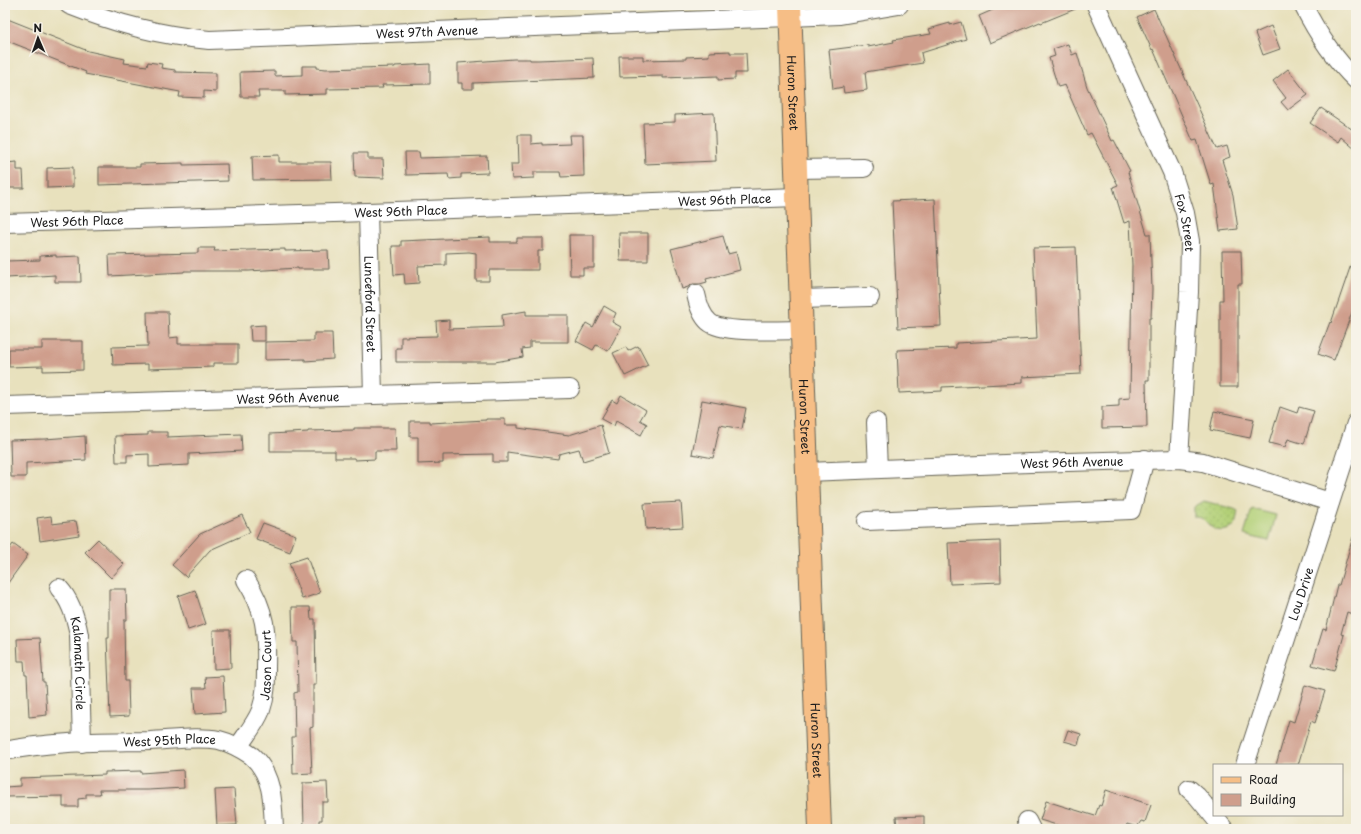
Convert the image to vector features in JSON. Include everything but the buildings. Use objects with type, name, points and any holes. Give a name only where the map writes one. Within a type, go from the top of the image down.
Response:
[{"type":"main road","name":"Huron Street","points":[[790,11],[820,829]]},
{"type":"street","name":"West 97th Avenue","points":[[69,5],[136,28],[177,36],[210,40],[790,11],[840,15],[899,5]]},
{"type":"street","name":"Fox Street","points":[[1096,5],[1172,172],[1182,199],[1185,213],[1190,241],[1189,292],[1179,459]]},
{"type":"street","points":[[1303,5],[1325,45],[1356,80]]},
{"type":"street","points":[[796,169],[864,168]]},
{"type":"street","name":"West 96th Place","points":[[5,223],[797,197]]},
{"type":"street","name":"Lunceford Street","points":[[368,212],[373,395]]},
{"type":"street","points":[[696,294],[700,310],[710,323],[729,329],[802,330]]},
{"type":"street","points":[[800,300],[870,297]]},
{"type":"street","name":"West 96th Avenue","points":[[5,406],[570,389]]},
{"type":"street","points":[[876,422],[878,469]]},
{"type":"street","name":"Lou Drive","points":[[1245,764],[1356,423]]},
{"type":"street","points":[[867,521],[1131,510],[1145,459]]},
{"type":"street","name":"West 96th Avenue","points":[[807,472],[1179,459],[1204,462],[1330,502]]},
{"type":"street","name":"Jason Court","points":[[238,747],[260,712],[266,695],[266,632],[258,601],[246,580]]},
{"type":"street","name":"Kalamath Circle","points":[[59,588],[66,596],[76,619],[79,635],[82,743]]},
{"type":"street","name":"West 95th Place","points":[[5,750],[29,746],[82,743],[207,739],[219,740],[238,747],[260,765],[269,782],[273,800],[274,829]]},
{"type":"street","points":[[1189,789],[1224,829],[1229,816]]},
{"type":"green space","points":[[1204,501],[1238,511],[1235,526],[1221,531],[1211,527],[1202,518],[1194,517],[1194,507]]},
{"type":"green space","points":[[1252,509],[1276,515],[1269,541],[1244,535]]}]
